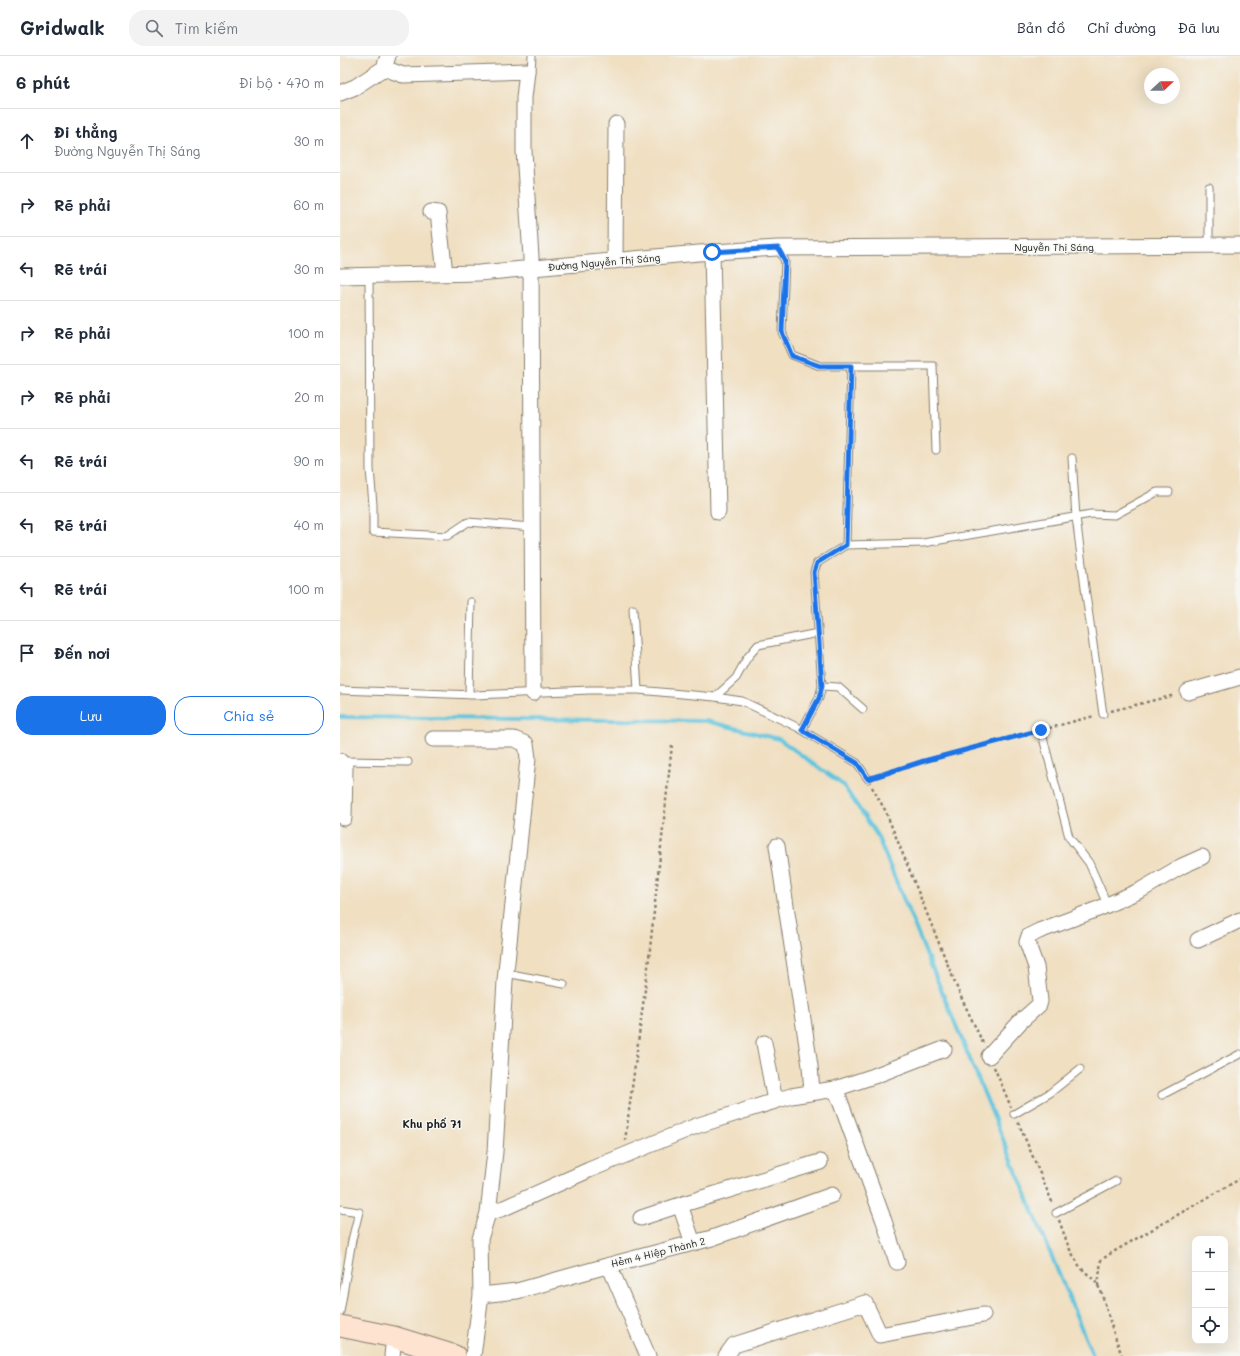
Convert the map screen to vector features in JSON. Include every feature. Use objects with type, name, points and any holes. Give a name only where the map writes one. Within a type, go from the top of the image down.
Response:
[{"type":"main road","points":[[340,1326],[393,1347],[455,1356]]},
{"type":"street","points":[[340,93],[355,87],[386,62],[403,75],[527,71],[524,98],[524,151],[531,268],[533,693]]},
{"type":"street","points":[[615,261],[616,124]]},
{"type":"street","points":[[430,212],[438,213],[445,274]]},
{"type":"street","name":"Nguyễn Thị Sáng","points":[[868,248],[1240,245]]},
{"type":"street","name":"Đường Nguyễn Thị Sáng","points":[[340,276],[479,273],[712,252],[778,248],[868,248]]},
{"type":"street","points":[[712,252],[718,512]]},
{"type":"street","points":[[1188,692],[1240,677]]},
{"type":"street","points":[[433,739],[514,740],[526,744],[528,758],[506,973],[495,1152],[488,1213],[480,1239],[481,1295],[473,1356]]},
{"type":"street","points":[[340,761],[346,767],[344,818]]},
{"type":"street","points":[[777,846],[810,1066],[812,1092]]},
{"type":"street","points":[[989,1056],[1021,1021],[1039,1005],[1040,1001],[1036,967],[1027,942],[1029,936],[1040,930],[1098,909],[1141,890],[1182,866],[1202,857]]},
{"type":"street","points":[[1198,940],[1240,920]]},
{"type":"street","points":[[764,1044],[775,1101]]},
{"type":"street","points":[[488,1213],[504,1208],[696,1126],[791,1096],[835,1089],[874,1076],[944,1049]]},
{"type":"street","points":[[835,1089],[884,1221],[897,1262]]},
{"type":"street","points":[[641,1218],[820,1162]]},
{"type":"street","name":"Hẻm 4 Hiệp Thành 2","points":[[481,1295],[517,1291],[712,1238],[832,1195]]},
{"type":"street","points":[[680,1205],[693,1243]]},
{"type":"street","points":[[609,1265],[648,1356]]},
{"type":"street","points":[[726,1356],[734,1346],[865,1303],[880,1335],[983,1315]]},
{"type":"lane","points":[[527,71],[531,71],[532,56]]},
{"type":"lane","points":[[1209,187],[1209,245]]},
{"type":"lane","points":[[778,248],[785,261],[782,332],[792,356],[820,366],[933,366],[936,450]]},
{"type":"lane","points":[[369,275],[370,469],[373,505],[373,532],[447,536],[468,522],[532,526]]},
{"type":"lane","points":[[846,545],[851,366]]},
{"type":"lane","points":[[1072,458],[1076,517],[1103,714]]},
{"type":"lane","points":[[802,730],[819,698],[822,686],[814,572],[817,563],[846,545],[923,543],[1091,514],[1115,515],[1156,492],[1169,492]]},
{"type":"lane","points":[[469,695],[471,602]]},
{"type":"lane","points":[[633,609],[638,690]]},
{"type":"lane","points":[[715,696],[736,678],[747,658],[758,645],[818,634]]},
{"type":"lane","points":[[822,686],[838,687],[864,709]]},
{"type":"lane","points":[[340,690],[469,695],[590,690],[638,690],[715,696],[742,701],[802,730],[857,763],[868,779]]},
{"type":"lane","points":[[1041,730],[1069,837],[1089,863],[1107,904]]},
{"type":"lane","points":[[340,761],[408,762]]},
{"type":"lane","points":[[506,973],[564,984]]},
{"type":"lane","points":[[1162,1095],[1240,1054]]},
{"type":"lane","points":[[1014,1114],[1050,1093],[1080,1068]]},
{"type":"lane","points":[[1056,1213],[1116,1181]]},
{"type":"lane","points":[[340,1209],[359,1212],[352,1240],[340,1312]]},
{"type":"path","points":[[868,779],[924,761],[1188,692]]},
{"type":"path","points":[[624,1156],[648,967],[672,745]]},
{"type":"path","points":[[1098,1286],[1101,1260],[1240,1179]]},
{"type":"waterway","points":[[340,717],[706,721],[779,739],[843,785],[877,835],[1093,1356]]},
{"type":"district","name":"Khu phố 71","points":[[432,1123]]},
{"type":"route","points":[[712,252],[778,248],[785,261],[782,332],[792,356],[820,366],[851,366],[846,545],[817,563],[814,572],[822,686],[819,698],[802,730],[857,763],[868,779],[924,761],[1041,730]]}]
